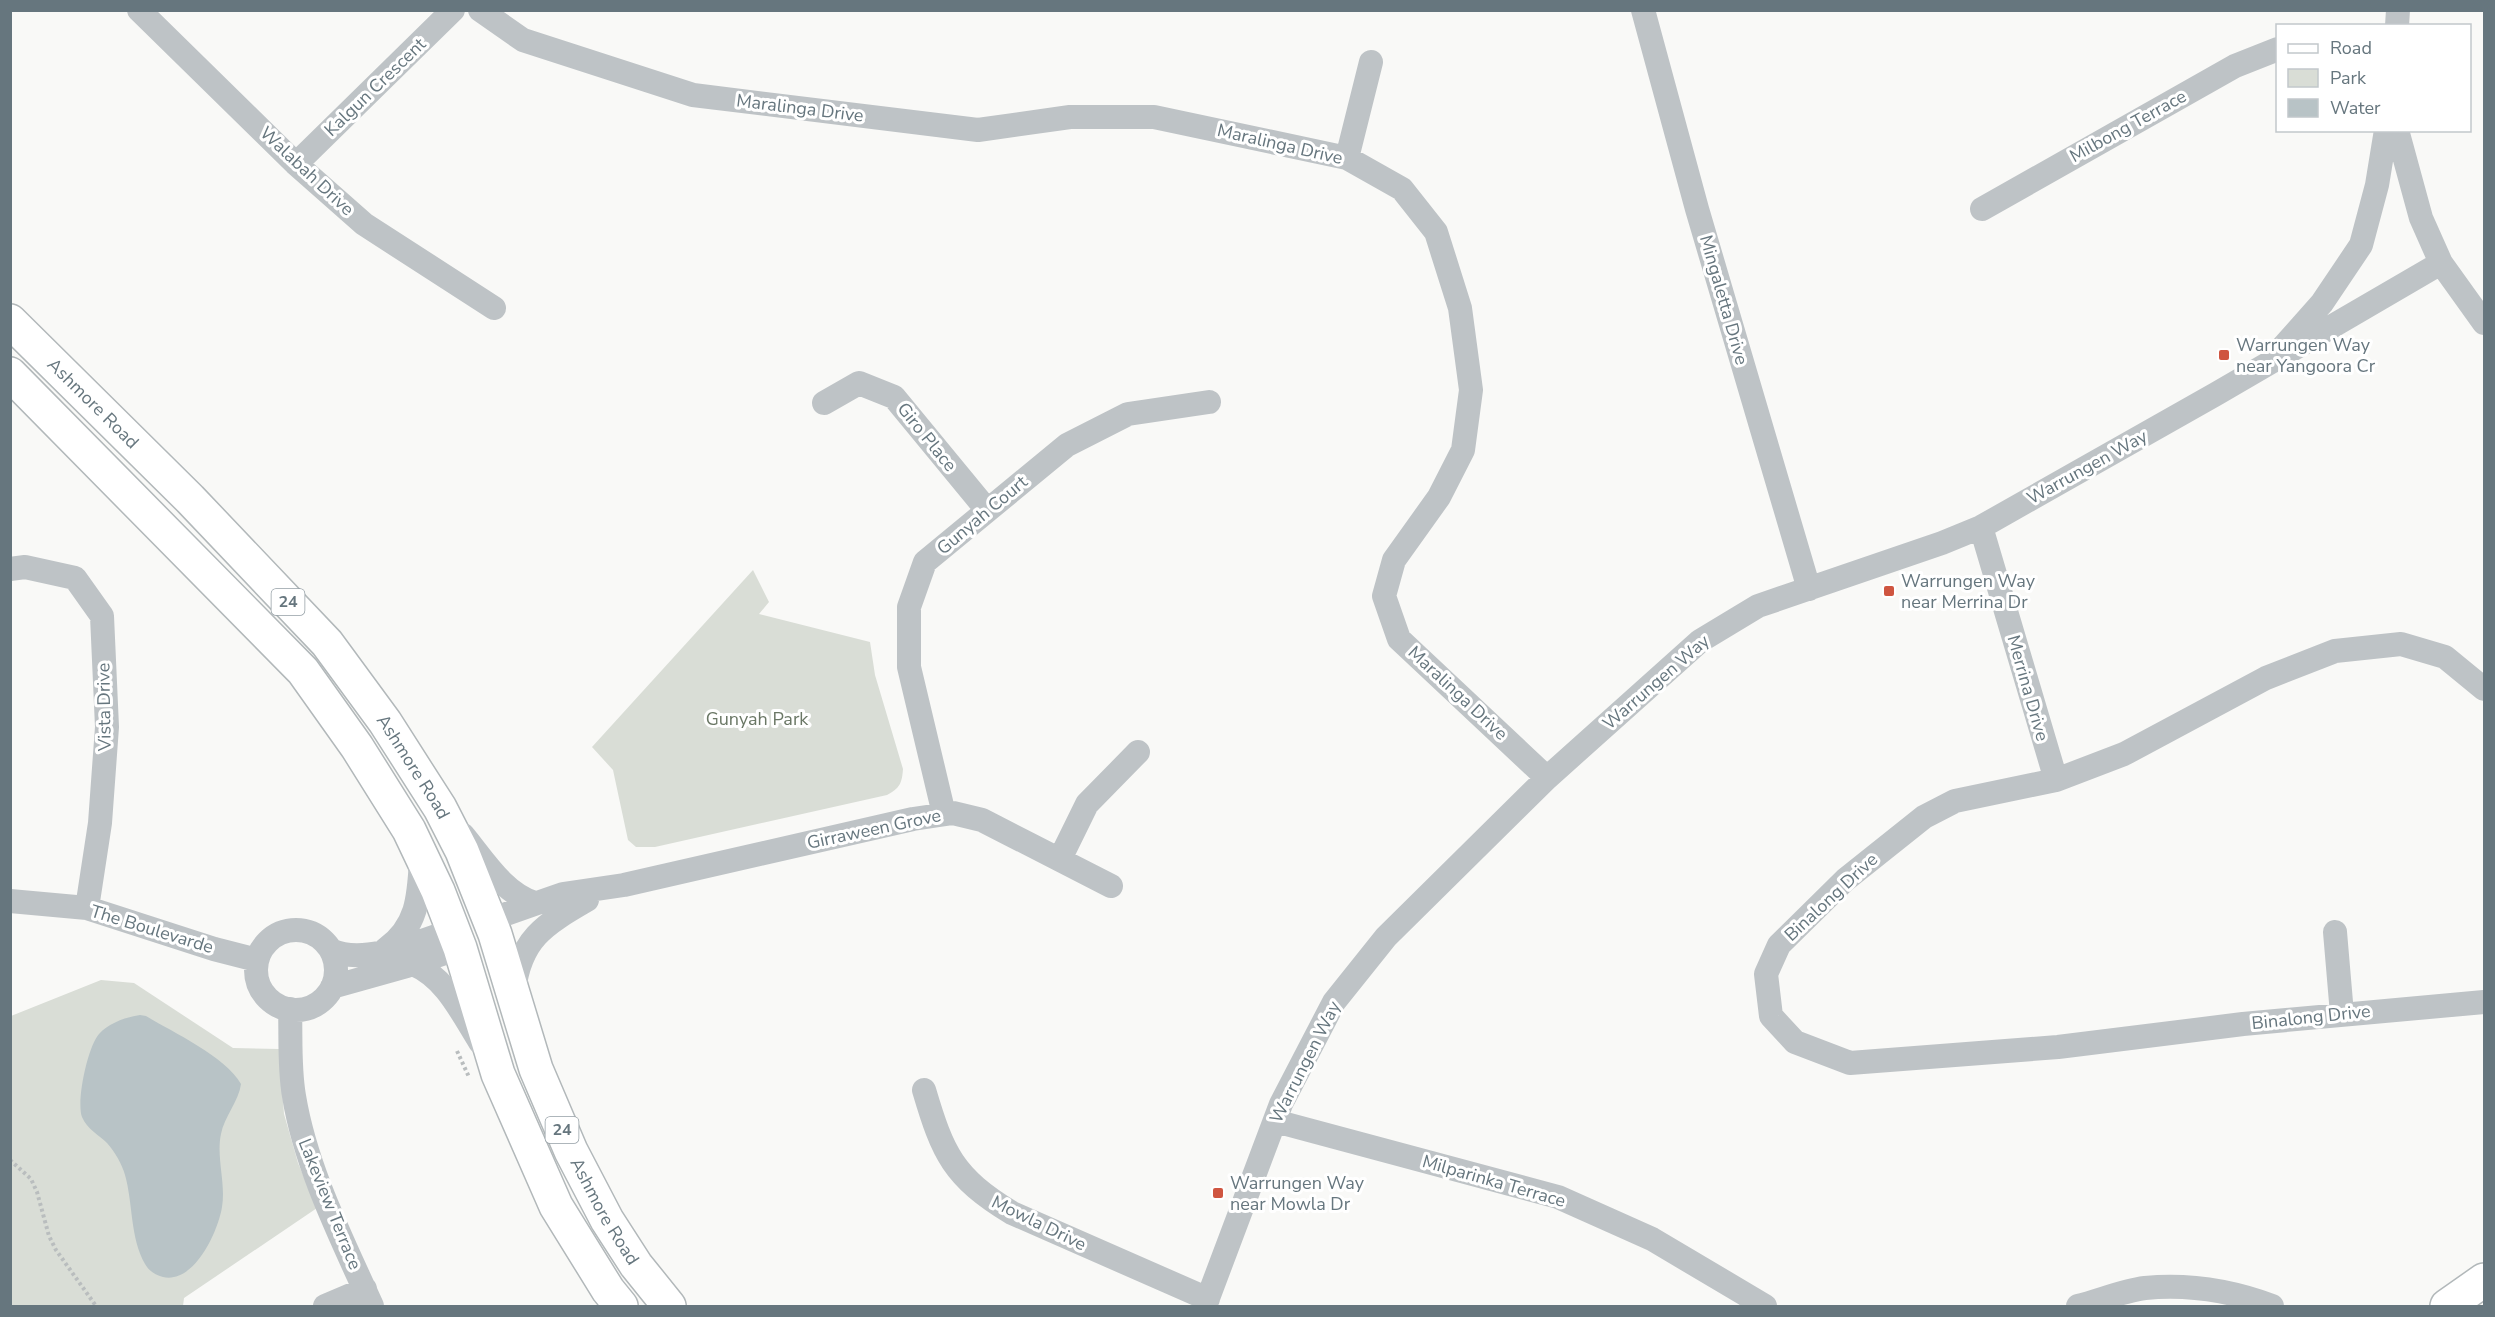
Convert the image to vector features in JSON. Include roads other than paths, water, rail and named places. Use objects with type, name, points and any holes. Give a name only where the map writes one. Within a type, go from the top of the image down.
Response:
[{"type":"main road","name":"Ashmore Road","points":[[10,321],[190,500],[327,643],[386,722],[440,808],[462,851],[492,927],[536,1070],[588,1185],[636,1265],[669,1306]]},
{"type":"main road","name":"Ashmore Road","points":[[10,374],[303,671],[357,747],[409,830],[421,855],[457,939],[496,1066],[555,1206],[608,1290],[621,1306]]},
{"type":"main road","points":[[457,939],[492,927]]},
{"type":"main road","points":[[2447,1306],[2484,1280]]},
{"type":"street","name":"Walabah Drive","points":[[139,10],[296,164],[364,224],[494,308]]},
{"type":"street","name":"Kalgun Crescent","points":[[296,164],[453,10]]},
{"type":"street","name":"Maralinga Drive","points":[[480,10],[523,40],[693,95],[978,130],[1070,117],[1155,117],[1347,158],[1402,189],[1436,232],[1460,308],[1471,390],[1463,450],[1439,497],[1394,560],[1383,596],[1400,639],[1546,778]]},
{"type":"street","name":"Mingaletta Drive","points":[[1643,10],[1697,209],[1809,589]]},
{"type":"street","name":"Milbong Terrace","points":[[1982,209],[2235,66],[2276,49]]},
{"type":"street","points":[[1347,158],[1371,62]]},
{"type":"street","points":[[2269,363],[2322,303],[2361,245],[2377,185],[2386,132]]},
{"type":"street","points":[[2398,132],[2421,218],[2440,262],[2484,323]]},
{"type":"street","name":"Warrungen Way","points":[[1207,1303],[1275,1121],[1334,1002],[1386,937],[1546,778],[1700,641],[1758,606],[1942,543],[1981,527],[2269,363],[2440,262]]},
{"type":"street","name":"Giro Place","points":[[824,403],[859,383],[894,397],[987,510]]},
{"type":"street","name":"Gunyah Court","points":[[944,814],[909,667],[909,607],[925,562],[1067,444],[1128,414],[1209,402]]},
{"type":"street","name":"Merrina Drive","points":[[1981,527],[2056,780]]},
{"type":"street","name":"Vista Drive","points":[[10,569],[25,567],[75,578],[102,616],[107,728],[100,823],[87,908]]},
{"type":"street","name":"Binalong Drive","points":[[2484,689],[2445,657],[2401,644],[2335,651],[2266,678],[2124,754],[2056,780],[1955,801],[1924,817],[1845,880],[1779,945],[1766,974],[1771,1016],[1795,1042],[1850,1063],[2058,1047],[2342,1014],[2484,1002]]},
{"type":"street","points":[[1060,859],[1087,804],[1138,752]]},
{"type":"street","points":[[440,808],[499,878],[521,898],[535,903]]},
{"type":"street","name":"Girraween Grove","points":[[492,927],[535,903],[579,890],[624,885],[913,819],[944,814],[961,814],[982,820],[1111,886]]},
{"type":"street","points":[[382,952],[403,934],[415,915],[419,898],[421,855]]},
{"type":"street","name":"Girraween Grove","points":[[492,927],[587,900],[624,885]]},
{"type":"street","points":[[513,995],[520,961],[527,946],[552,923],[587,900]]},
{"type":"street","name":"The Boulevarde","points":[[10,901],[87,908],[213,949],[257,960]]},
{"type":"street","points":[[331,950],[336,972],[332,987],[324,999],[312,1006],[290,1009],[275,1004],[263,992],[257,976],[257,960],[264,946],[274,936],[295,930],[316,935],[331,950],[344,955],[356,956],[457,939]]},
{"type":"street","points":[[2335,932],[2342,1014]]},
{"type":"street","points":[[332,987],[413,964],[457,939]]},
{"type":"street","points":[[413,964],[426,970],[442,985],[496,1066]]},
{"type":"street","name":"Lakeview Terrace","points":[[290,1009],[292,1082],[299,1122],[309,1157],[368,1298],[326,1306]]},
{"type":"street","name":"Mowla Drive","points":[[924,1090],[946,1153],[963,1176],[983,1195],[1012,1213],[1207,1303]]},
{"type":"street","name":"Milparinka Terrace","points":[[1275,1121],[1558,1197],[1652,1239],[1765,1306]]},
{"type":"street","points":[[2078,1306],[2143,1288],[2183,1287],[2226,1292],[2272,1306]]},
{"type":"water","points":[[140,1015],[146,1016],[211,1055],[223,1064],[241,1084],[221,1134],[223,1198],[220,1217],[203,1254],[185,1273],[174,1277],[157,1275],[145,1264],[134,1232],[128,1186],[122,1167],[107,1143],[93,1132],[82,1117],[81,1099],[84,1074],[95,1040],[103,1030],[113,1024]]},
{"type":"place","name":"Warrungen Way near Yangoora Cr","points":[[2224,355]]},
{"type":"place","name":"Warrungen Way near Merrina Dr","points":[[1889,591]]},
{"type":"place","name":"Warrungen Way near Mowla Dr","points":[[1218,1193]]},
{"type":"park label","name":"Gunyah Park","points":[[757,719]]}]
